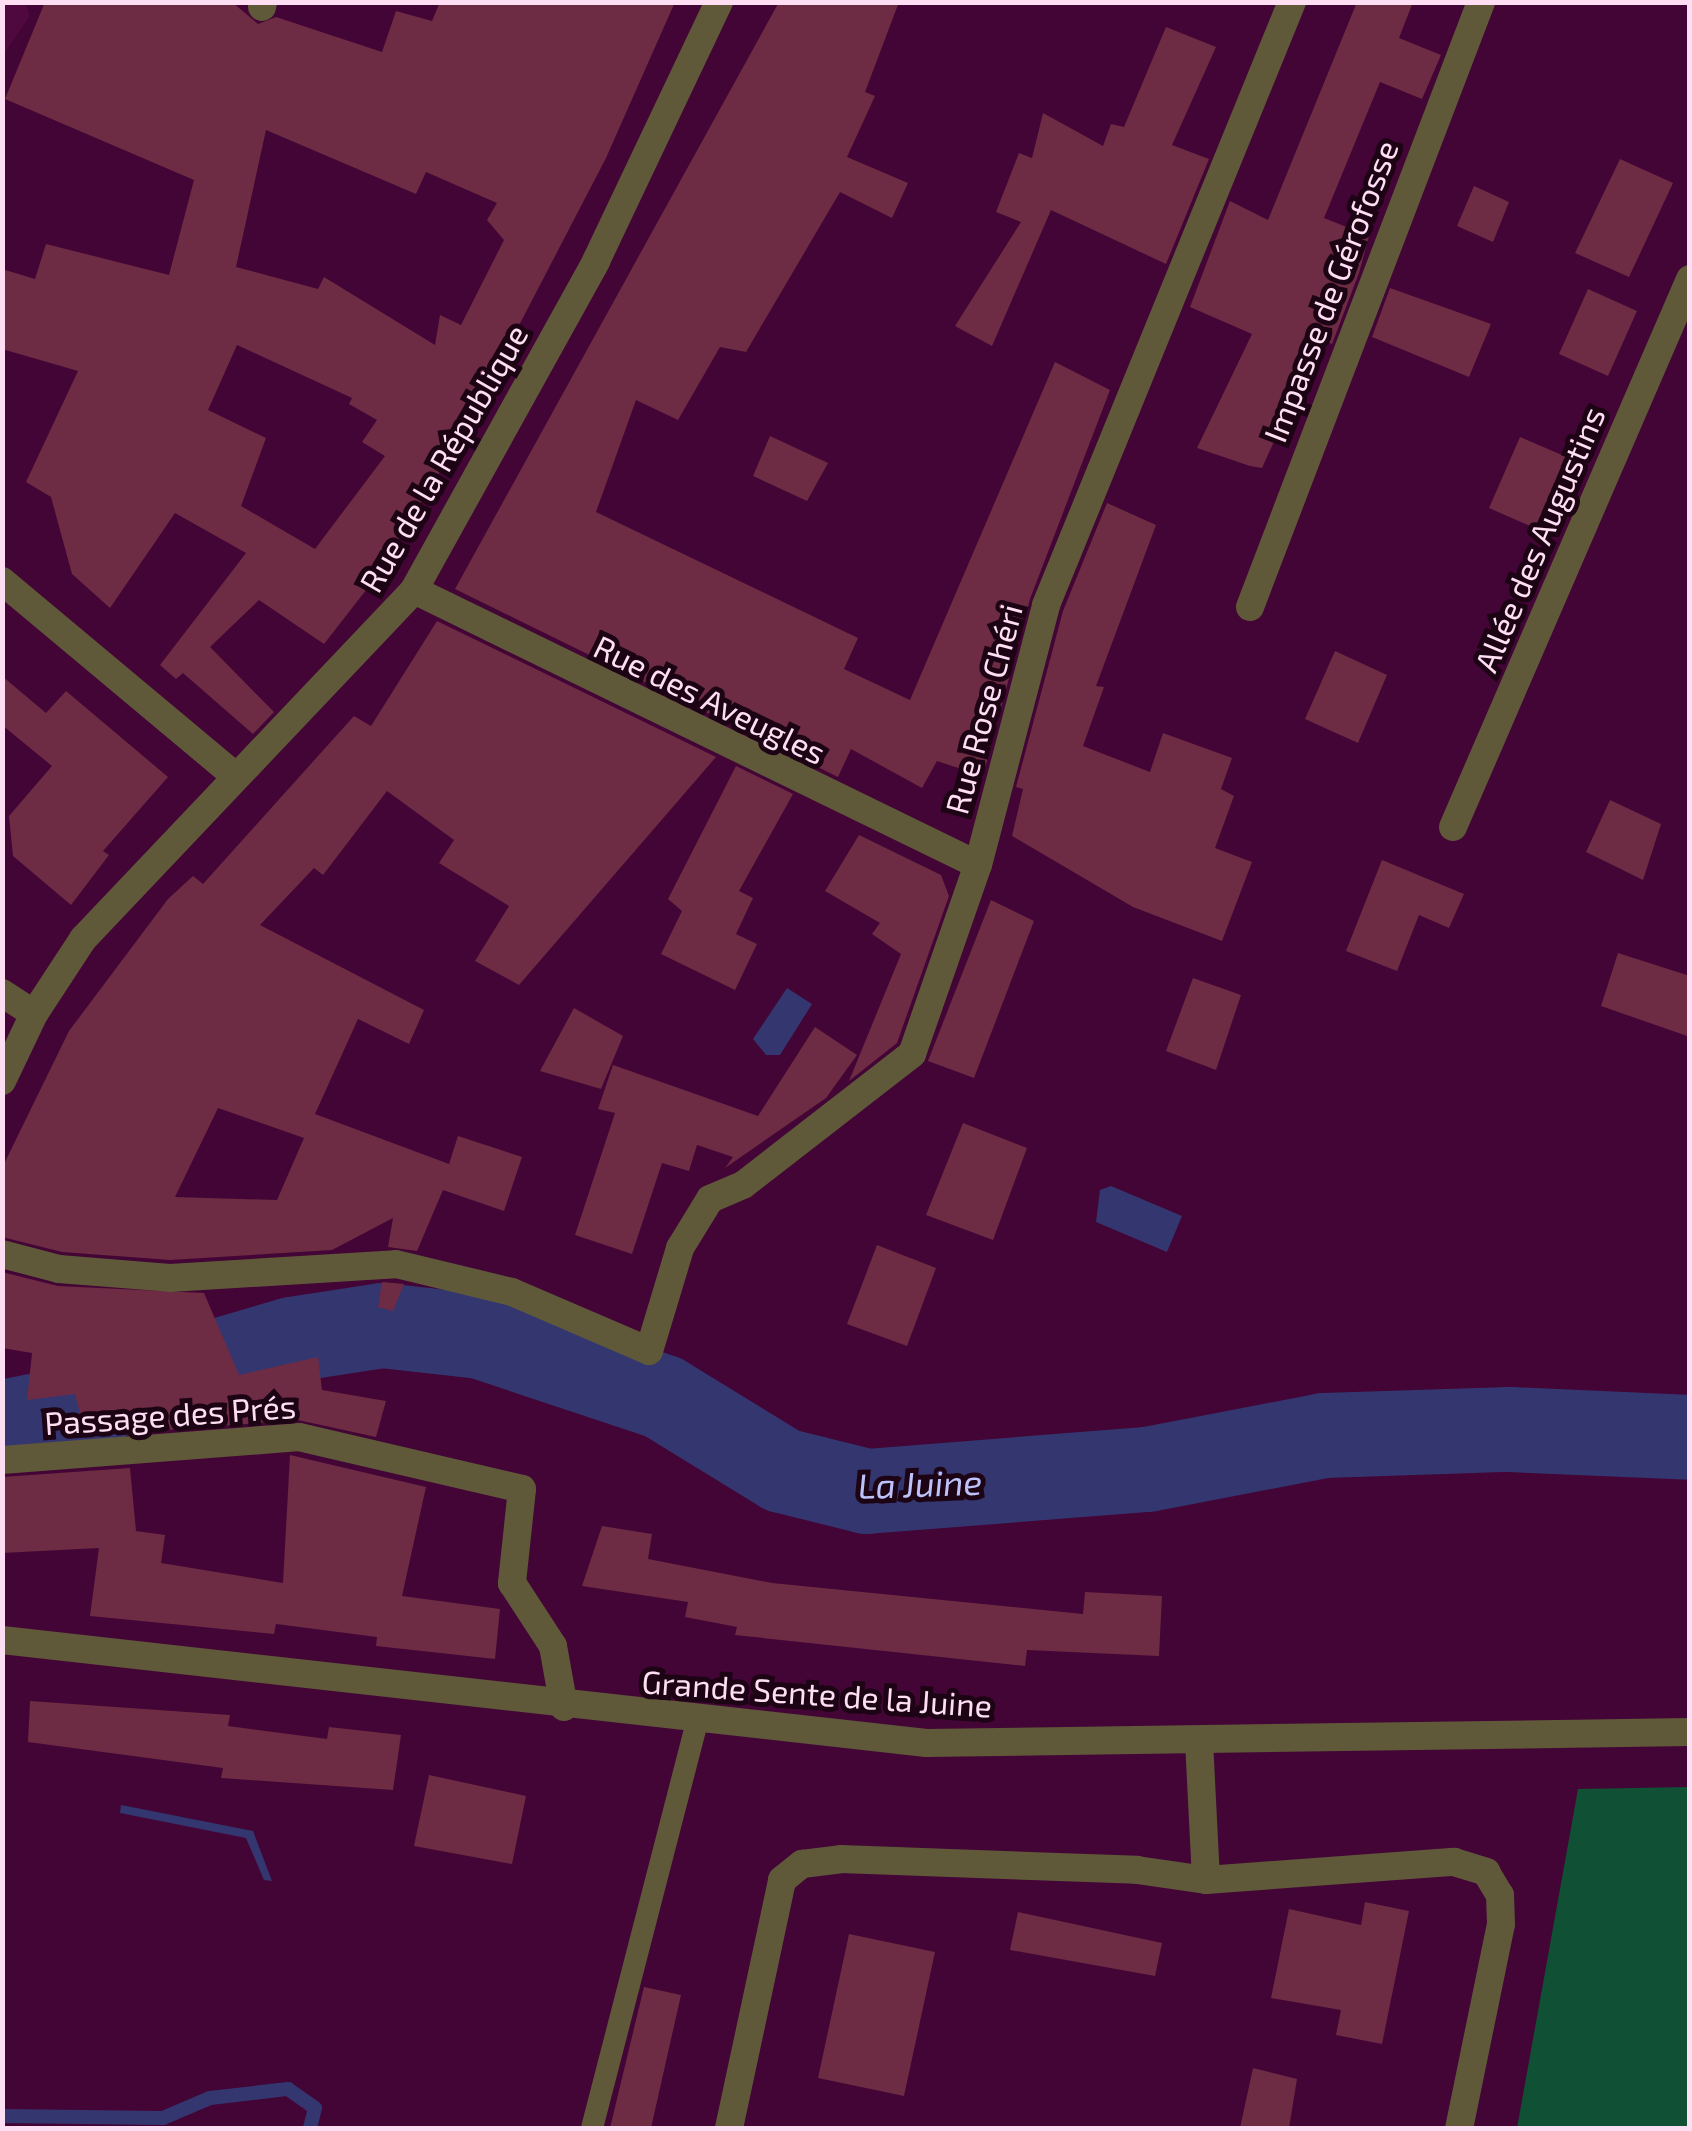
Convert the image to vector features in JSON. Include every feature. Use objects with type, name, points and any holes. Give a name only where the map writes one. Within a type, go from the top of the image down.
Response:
[{"type":"street","name":"Rue de la République","points":[[2,1081],[34,1014],[84,939],[235,776],[349,667],[414,590],[604,244],[719,2]]},
{"type":"street","name":"Rue Rose Chéri","points":[[2,1254],[59,1269],[170,1278],[396,1264],[512,1292],[649,1352],[680,1248],[710,1199],[743,1186],[912,1054],[978,865],[1046,605],[1292,2]]},
{"type":"street","name":"Impasse de Gérofosse","points":[[1250,607],[1481,2]]},
{"type":"street","name":"Allée des Augustins","points":[[1454,826],[1690,279]]},
{"type":"street","points":[[2,580],[235,776]]},
{"type":"street","name":"Rue des Aveugles","points":[[414,590],[978,865]]},
{"type":"street","points":[[2,993],[34,1014]]},
{"type":"street","name":"Passage des Prés","points":[[2,1460],[300,1437],[522,1489],[512,1583],[553,1646],[564,1708]]},
{"type":"street","name":"Grande Sente de la Juine","points":[[2,1640],[564,1708],[926,1744],[1690,1732]]},
{"type":"street","points":[[1199,1741],[1206,1880]]},
{"type":"street","points":[[729,2128],[782,1880],[802,1864],[1137,1870],[1206,1880],[1454,1862],[1486,1872],[1500,1895],[1501,1924],[1459,2128]]},
{"type":"lane","points":[[592,2128],[697,1720]]},
{"type":"shaded area","points":[[3,2],[25,3],[30,16],[3,55]]},
{"type":"shaded area","points":[[787,988],[812,1004],[780,1055],[766,1055],[753,1039]]},
{"type":"shaded area","points":[[1111,1186],[1182,1216],[1167,1252],[1096,1222],[1100,1190]]},
{"type":"shaded area","points":[[121,1805],[253,1831],[272,1881],[264,1880],[246,1838],[120,1813]]},
{"type":"green space","points":[[1689,1787],[1689,2128],[1517,2128],[1578,1789]]},
{"type":"building","points":[[45,2],[232,2],[258,24],[276,17],[382,52],[396,11],[432,21],[440,2],[675,2],[606,158],[462,435],[377,576],[324,644],[259,600],[210,647],[274,712],[253,734],[183,673],[176,679],[160,665],[246,553],[175,513],[110,608],[72,574],[51,497],[26,482],[78,371],[2,349],[2,269],[35,279],[46,244],[169,275],[194,180],[5,99]],"holes":[[[266,130],[416,194],[426,172],[497,203],[487,220],[504,240],[461,325],[440,315],[435,345],[324,277],[318,289],[236,267]],[[237,345],[352,398],[349,404],[377,420],[362,442],[385,456],[315,549],[241,506],[266,438],[208,410]]]},
{"type":"building","points":[[779,2],[899,2],[865,92],[875,96],[847,157],[908,183],[892,218],[840,192],[746,352],[720,347],[678,420],[636,400],[596,512],[858,638],[844,669],[910,700],[1055,362],[1110,390],[1030,599],[983,776],[937,761],[922,788],[851,749],[838,777],[455,589]]},
{"type":"building","points":[[1357,2],[1413,2],[1399,38],[1441,55],[1422,99],[1380,82],[1324,218],[1369,236],[1359,273],[1332,344],[1320,339],[1262,468],[1250,466],[1197,448],[1252,334],[1190,307],[1230,201],[1268,220]]},
{"type":"building","points":[[1166,27],[1216,47],[1172,145],[1209,159],[1166,264],[1051,210],[992,346],[955,326],[1021,222],[996,212],[1019,153],[1032,158],[1043,113],[1103,146],[1111,124],[1124,127]]},
{"type":"building","points":[[1620,159],[1673,183],[1629,277],[1575,253]]},
{"type":"building","points":[[1474,186],[1509,202],[1493,242],[1457,226]]},
{"type":"building","points":[[1390,288],[1491,324],[1469,377],[1372,337]]},
{"type":"building","points":[[1588,289],[1637,311],[1608,376],[1559,354]]},
{"type":"building","points":[[770,436],[828,463],[807,501],[753,476]]},
{"type":"building","points":[[1520,437],[1569,458],[1537,529],[1489,508]]},
{"type":"building","points":[[1107,503],[1156,525],[1096,686],[1104,687],[1083,746],[1150,772],[1163,733],[1232,758],[1221,789],[1234,796],[1215,848],[1252,862],[1222,941],[1133,907],[1012,836],[1023,789],[1016,787],[1063,611]]},
{"type":"building","points":[[437,621],[716,757],[519,985],[475,961],[509,906],[439,863],[454,840],[387,791],[323,875],[314,868],[260,925],[424,1010],[409,1044],[358,1019],[315,1114],[449,1164],[458,1136],[522,1157],[504,1211],[443,1190],[417,1251],[388,1247],[393,1218],[332,1250],[170,1260],[62,1252],[2,1237],[2,1168],[69,1031],[168,899],[193,876],[203,884],[354,716],[371,726]],"holes":[[[218,1108],[304,1138],[277,1200],[175,1197]]]},
{"type":"building","points":[[1335,651],[1387,675],[1358,743],[1305,719]]},
{"type":"building","points":[[2,676],[46,713],[66,691],[168,777],[103,851],[109,855],[71,905],[13,856],[9,816],[52,766],[2,725]]},
{"type":"building","points":[[736,766],[793,794],[739,891],[753,898],[736,934],[757,944],[735,990],[661,954],[682,911],[668,899]]},
{"type":"building","points":[[1610,800],[1661,824],[1643,880],[1586,852]]},
{"type":"building","points":[[859,835],[941,875],[949,896],[897,1043],[849,1081],[901,954],[872,934],[880,923],[825,891]]},
{"type":"building","points":[[1382,860],[1464,894],[1449,928],[1419,915],[1397,971],[1346,951]]},
{"type":"building","points":[[991,900],[1034,921],[974,1078],[928,1061]]},
{"type":"building","points":[[1618,953],[1690,976],[1690,1037],[1601,1006]]},
{"type":"building","points":[[1193,978],[1241,995],[1216,1070],[1166,1051]]},
{"type":"building","points":[[574,1008],[623,1036],[601,1089],[540,1071]]},
{"type":"building","points":[[815,1027],[857,1055],[826,1098],[725,1168],[733,1157],[697,1145],[689,1171],[662,1163],[632,1254],[575,1235],[615,1113],[598,1109],[613,1065],[758,1116]]},
{"type":"building","points":[[963,1123],[1027,1148],[993,1240],[926,1215]]},
{"type":"building","points":[[877,1245],[936,1268],[907,1346],[847,1324]]},
{"type":"building","points":[[2,1272],[58,1286],[204,1293],[239,1375],[318,1357],[322,1390],[386,1401],[376,1437],[298,1420],[86,1436],[75,1394],[27,1400],[32,1353],[2,1348]]},
{"type":"building","points":[[382,1282],[404,1284],[393,1311],[378,1307]]},
{"type":"building","points":[[290,1455],[426,1487],[402,1596],[500,1609],[495,1659],[376,1646],[377,1637],[276,1624],[274,1634],[90,1616],[99,1548],[2,1553],[2,1477],[130,1468],[136,1531],[165,1535],[161,1563],[283,1583]]},
{"type":"building","points":[[602,1526],[652,1534],[648,1559],[772,1583],[1083,1614],[1085,1592],[1162,1596],[1159,1656],[1027,1650],[1025,1666],[735,1635],[737,1627],[685,1617],[688,1602],[582,1586]]},
{"type":"building","points":[[30,1701],[230,1715],[228,1726],[327,1739],[329,1727],[401,1735],[393,1790],[221,1778],[223,1768],[28,1742]]},
{"type":"building","points":[[429,1775],[526,1796],[512,1864],[414,1846]]},
{"type":"building","points":[[1365,1902],[1409,1911],[1382,2044],[1336,2035],[1341,2010],[1271,1998],[1289,1909],[1361,1925]]},
{"type":"building","points":[[1018,1912],[1162,1943],[1155,1976],[1010,1950]]},
{"type":"building","points":[[849,1934],[935,1952],[904,2096],[818,2078]]},
{"type":"building","points":[[644,1987],[681,1995],[651,2128],[610,2128]]},
{"type":"building","points":[[1253,2068],[1297,2079],[1289,2128],[1240,2128]]},
{"type":"waterway","name":"La Juine","points":[[186,1370],[291,1339],[382,1325],[480,1336],[663,1397],[782,1470],[866,1491],[1147,1469],[1324,1435],[1509,1429],[1690,1437]]},
{"type":"waterway","name":"La Juine","points":[[2,1422],[100,1402]]},
{"type":"waterway","points":[[2,2116],[163,2118],[210,2098],[288,2089],[315,2108],[310,2128]]}]
